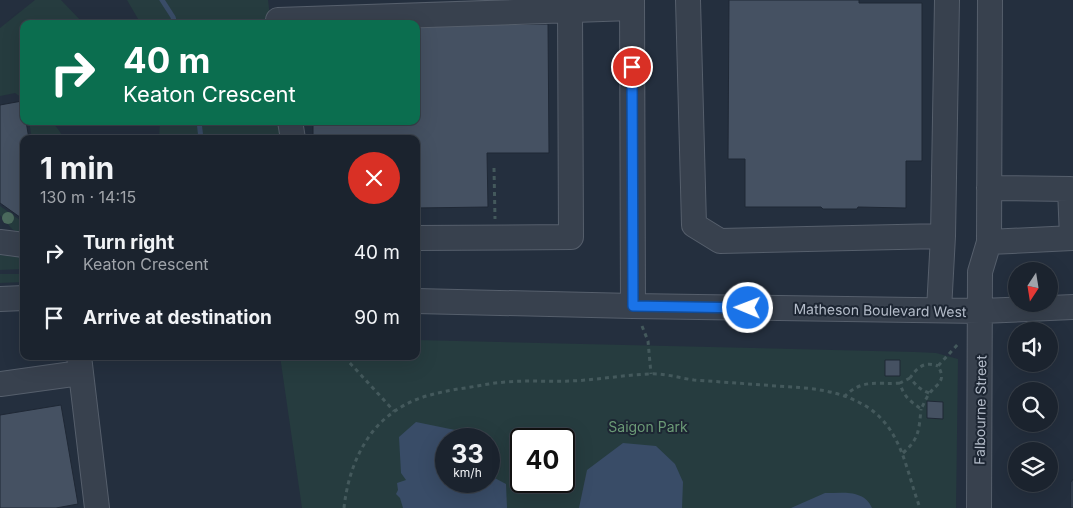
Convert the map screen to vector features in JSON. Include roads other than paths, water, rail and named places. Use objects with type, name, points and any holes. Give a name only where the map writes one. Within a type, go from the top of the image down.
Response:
[{"type":"street","points":[[688,0],[694,225],[720,241],[943,236]]},
{"type":"street","points":[[939,310],[943,236],[947,0]]},
{"type":"street","name":"Falbourne Street","points":[[979,508],[980,272],[989,242],[990,0]]},
{"type":"street","points":[[278,20],[570,10],[632,4],[633,306]]},
{"type":"street","points":[[420,238],[571,237],[570,10]]},
{"type":"street","points":[[989,242],[1072,238],[1070,188],[990,188]]},
{"type":"street","points":[[0,299],[20,298]]},
{"type":"street","name":"Matheson Boulevard West","points":[[420,301],[981,311],[1073,307]]},
{"type":"street","points":[[0,384],[79,365],[97,508]]},
{"type":"water","points":[[416,422],[445,428],[435,428],[435,493],[500,493],[500,481],[506,484],[507,508],[403,508],[400,498],[396,494],[398,490],[397,483],[406,480],[401,473],[399,437]]},
{"type":"water","points":[[623,443],[656,446],[675,464],[683,482],[682,508],[579,508],[587,470]]},
{"type":"water","points":[[825,493],[852,493],[864,498],[872,508],[791,508]]},
{"type":"waterway","points":[[162,0],[174,20]]},
{"type":"waterway","points":[[199,125],[201,135]]},
{"type":"park label","name":"Saigon Park","points":[[648,426]]}]
